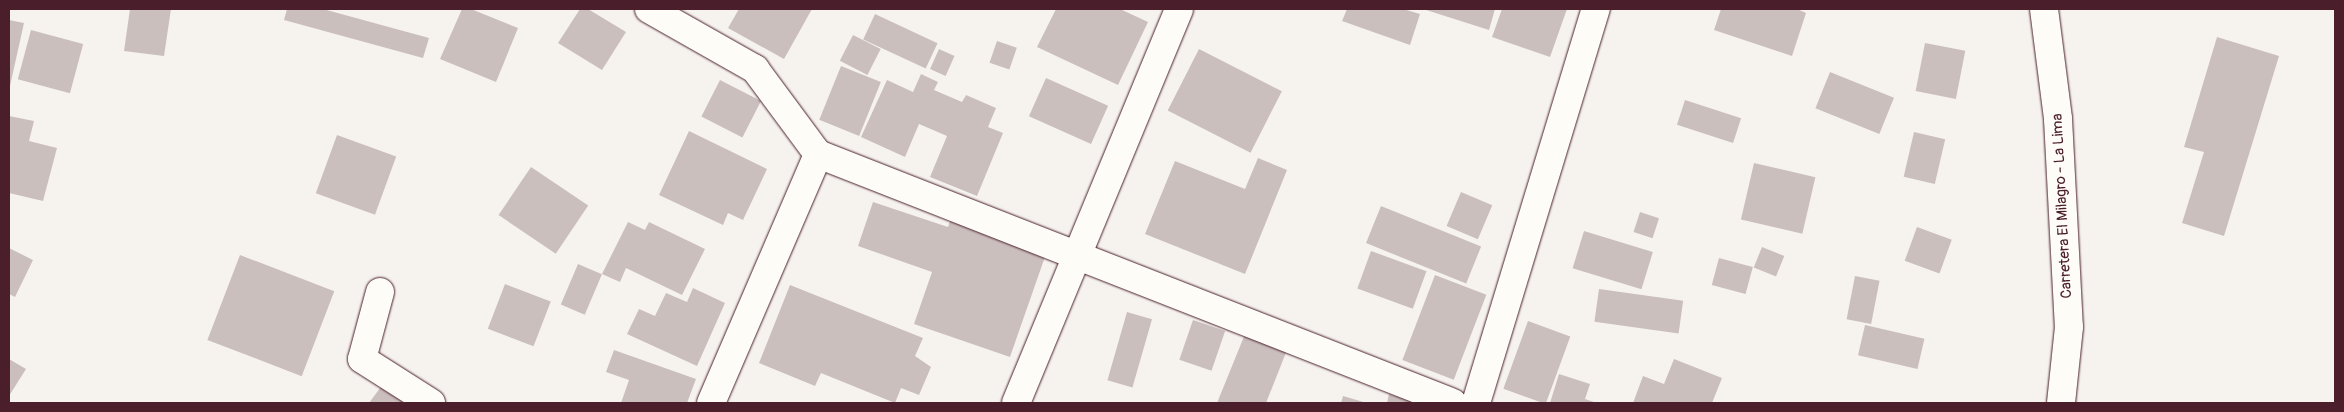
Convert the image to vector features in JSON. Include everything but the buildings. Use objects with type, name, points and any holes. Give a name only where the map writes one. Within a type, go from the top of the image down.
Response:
[{"type":"street","points":[[649,9],[755,68],[818,154],[1453,403]]},
{"type":"street","points":[[1016,403],[1179,9]]},
{"type":"street","points":[[1476,403],[1596,9]]},
{"type":"street","name":"Carretera El Milagro - La Lima","points":[[2044,9],[2058,119],[2069,327],[2061,403]]},
{"type":"street","points":[[711,403],[818,154]]},
{"type":"street","points":[[380,292],[362,359],[431,403]]}]
